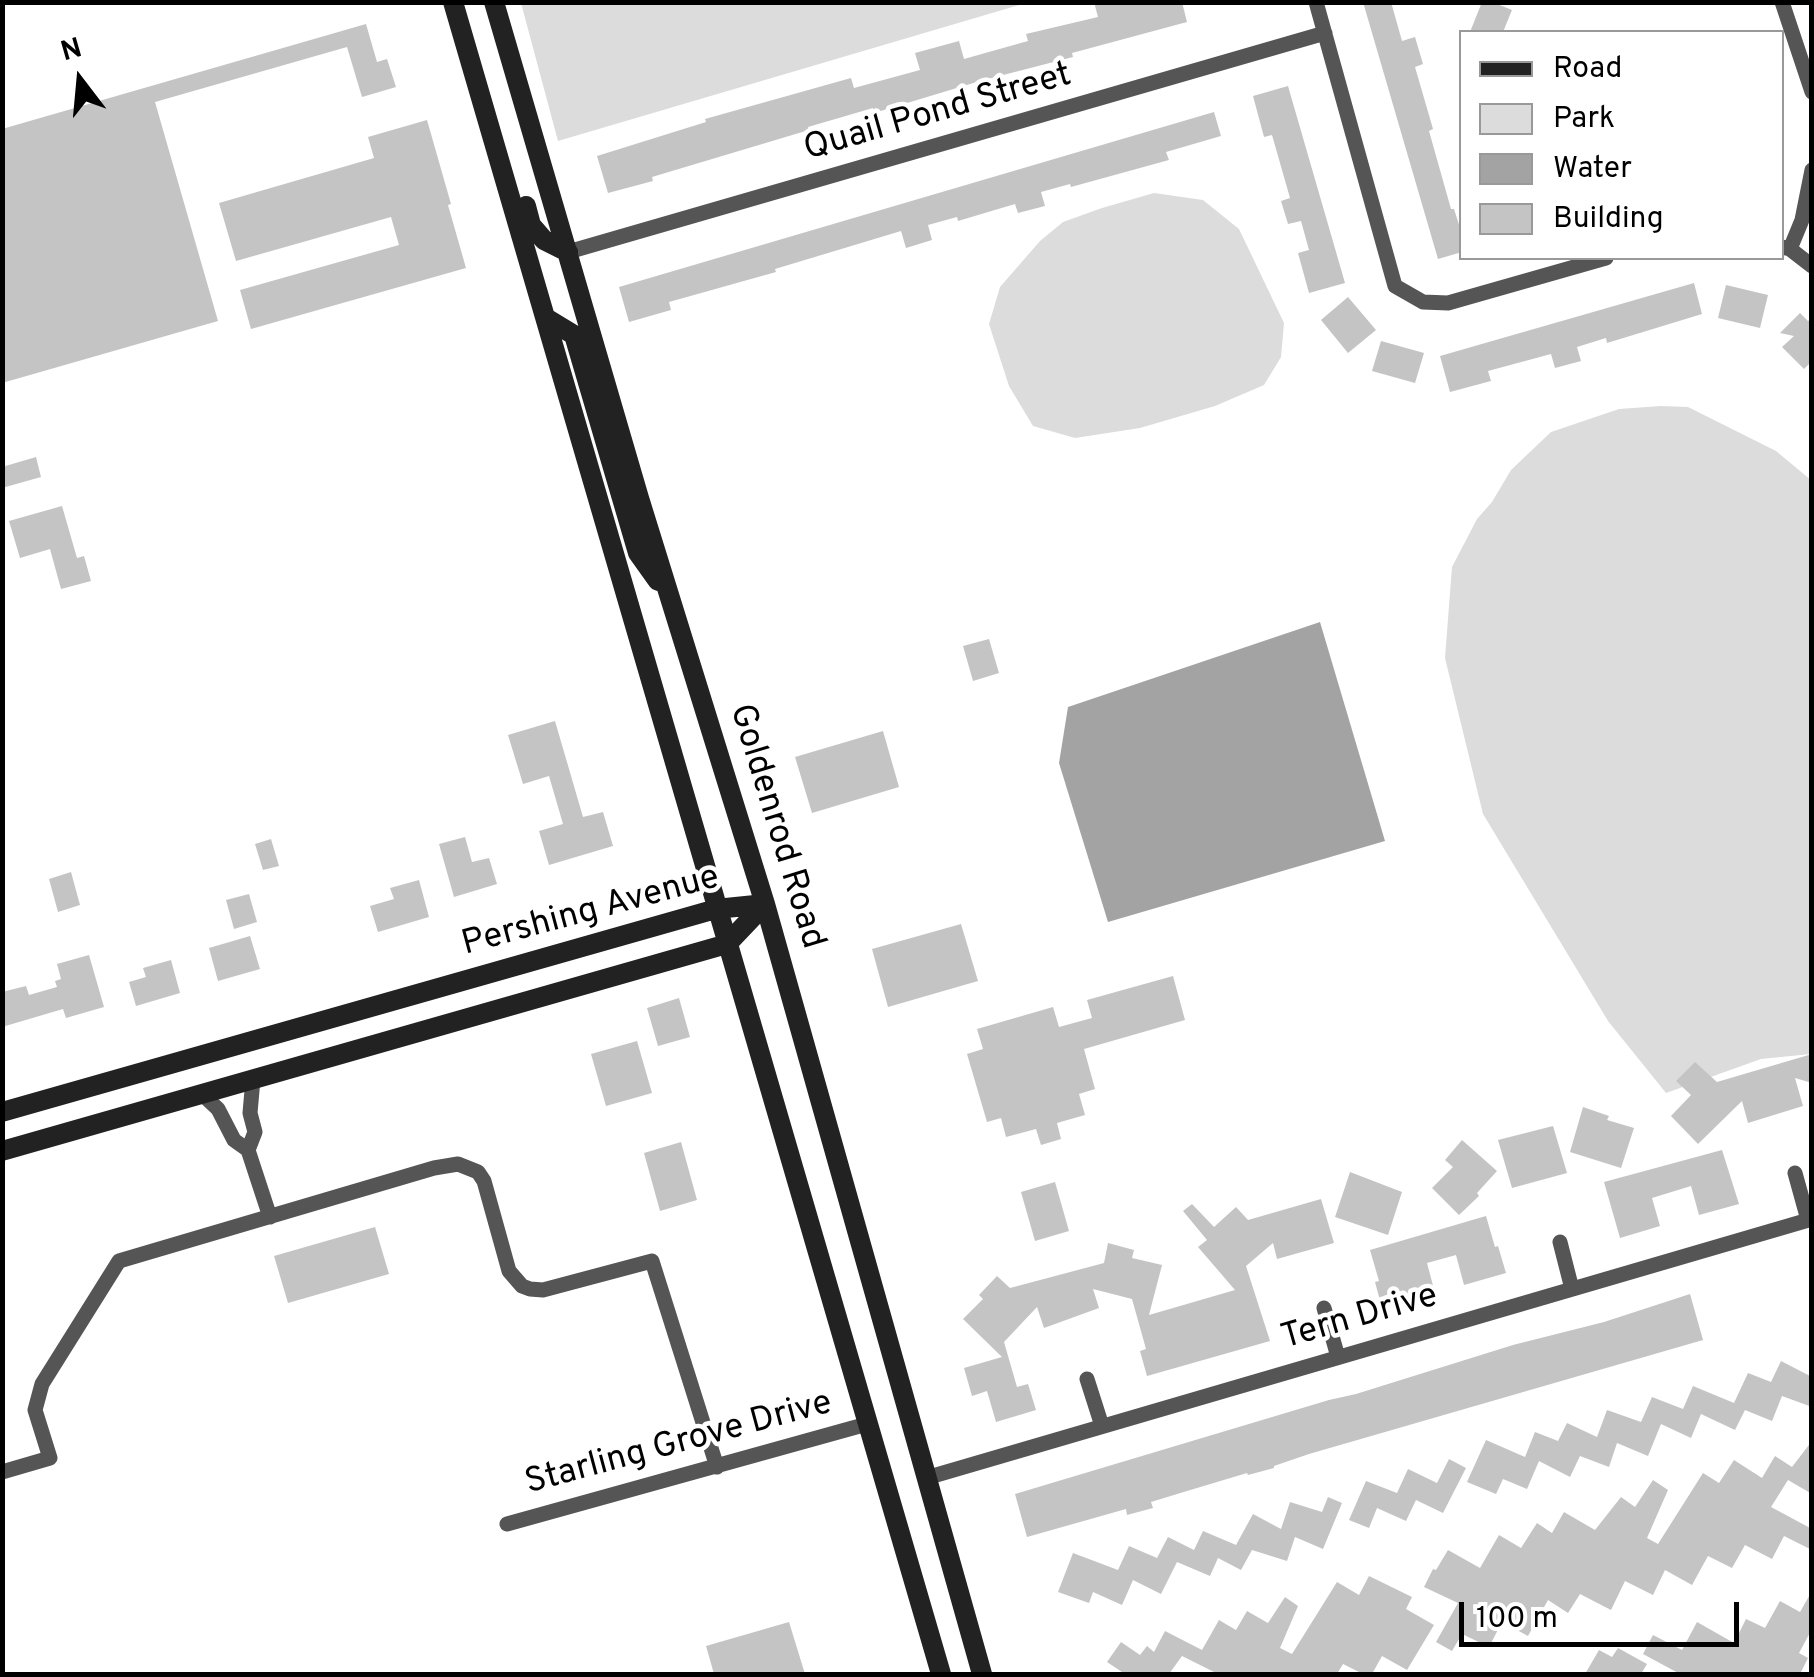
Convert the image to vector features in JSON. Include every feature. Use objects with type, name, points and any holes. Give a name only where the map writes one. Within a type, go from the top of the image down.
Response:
[{"type":"main road","points":[[453,2],[940,1674]]},
{"type":"main road","points":[[467,2],[531,225],[544,240],[568,252]]},
{"type":"main road","name":"Goldenrod Road","points":[[494,2],[766,904],[982,1674]]},
{"type":"main road","points":[[546,318],[574,335],[638,553],[671,598]]},
{"type":"main road","name":"Pershing Avenue","points":[[2,1112],[716,909],[766,904]]},
{"type":"main road","name":"Pershing Avenue","points":[[2,1150],[726,944],[766,904]]},
{"type":"street","points":[[1316,2],[1396,286],[1423,302],[1448,303],[1599,260]]},
{"type":"street","points":[[1782,2],[1812,92]]},
{"type":"street","name":"Quail Pond Street","points":[[568,252],[1326,32]]},
{"type":"street","points":[[1812,170],[1802,220],[1786,248],[1812,266]]},
{"type":"street","points":[[248,1150],[255,1132],[250,1113],[253,1079]]},
{"type":"street","points":[[202,1094],[218,1108],[234,1140],[248,1150],[270,1216]]},
{"type":"street","points":[[2,1472],[50,1458],[35,1410],[42,1384],[119,1261],[458,1164],[478,1172],[484,1181],[510,1272],[530,1290],[543,1290],[652,1260],[716,1466]]},
{"type":"street","points":[[1795,1173],[1810,1219]]},
{"type":"street","name":"Tern Drive","points":[[926,1478],[1810,1219]]},
{"type":"street","points":[[1560,1242],[1572,1289]]},
{"type":"street","points":[[1324,1308],[1338,1357]]},
{"type":"street","points":[[1088,1379],[1102,1426]]},
{"type":"street","name":"Starling Grove Drive","points":[[507,1524],[867,1424]]},
{"type":"green space","points":[[521,2],[1026,3],[558,141]]},
{"type":"green space","points":[[1154,193],[1203,200],[1239,229],[1284,323],[1281,357],[1264,385],[1215,406],[1140,428],[1075,438],[1033,426],[1009,386],[989,324],[1000,287],[1040,241],[1063,222]]},
{"type":"green space","points":[[1688,407],[1776,451],[1811,480],[1811,1054],[1761,1059],[1666,1093],[1608,1021],[1483,814],[1445,658],[1452,567],[1477,519],[1511,470],[1551,432],[1619,409]]},
{"type":"water","points":[[1320,622],[1385,841],[1108,922],[1059,763],[1068,707]]},
{"type":"building","points":[[1094,2],[1182,2],[1187,22],[874,113],[873,108],[808,127],[809,130],[608,193],[597,156],[706,122],[705,119],[851,78],[854,88],[920,70],[915,53],[959,41],[964,59],[1028,41],[1026,34],[1098,17]]},
{"type":"building","points":[[1363,2],[1391,2],[1402,41],[1415,37],[1423,64],[1415,67],[1433,129],[1429,131],[1459,225],[1459,253],[1438,259]]},
{"type":"building","points":[[1482,2],[1512,10],[1504,30],[1471,30]]},
{"type":"building","points":[[366,24],[377,62],[387,59],[396,87],[362,97],[347,47],[155,102],[218,321],[2,383],[2,129]]},
{"type":"building","points":[[1288,86],[1345,283],[1309,293],[1298,253],[1309,250],[1301,221],[1288,224],[1281,201],[1290,198],[1272,135],[1264,137],[1253,96]]},
{"type":"building","points":[[1214,112],[1221,136],[1166,152],[1169,160],[1041,192],[1045,206],[1018,213],[1015,204],[958,221],[957,217],[928,225],[932,240],[906,248],[901,231],[669,302],[671,310],[629,322],[619,287]]},
{"type":"building","points":[[427,120],[466,268],[251,329],[240,290],[399,245],[391,217],[236,261],[219,203],[374,158],[368,137]]},
{"type":"building","points":[[1694,283],[1702,314],[1607,343],[1606,338],[1577,347],[1581,361],[1555,368],[1551,354],[1488,371],[1491,381],[1450,392],[1440,356]]},
{"type":"building","points":[[1726,285],[1768,295],[1760,328],[1718,318]]},
{"type":"building","points":[[1348,297],[1376,330],[1348,353],[1321,320]]},
{"type":"building","points":[[1800,313],[1808,321],[1812,318],[1812,361],[1804,369],[1782,347],[1794,336],[1780,333]]},
{"type":"building","points":[[1381,341],[1424,353],[1415,383],[1372,371]]},
{"type":"building","points":[[36,457],[41,477],[2,488],[2,467]]},
{"type":"building","points":[[62,506],[77,558],[84,556],[91,581],[61,589],[50,549],[20,558],[9,521]]},
{"type":"building","points":[[989,639],[999,673],[973,681],[963,646]]},
{"type":"building","points":[[555,721],[583,817],[603,812],[613,846],[549,865],[539,831],[563,824],[549,776],[523,784],[508,735]]},
{"type":"building","points":[[883,731],[899,787],[812,813],[795,757]]},
{"type":"building","points":[[465,837],[472,862],[489,858],[497,884],[454,897],[439,844]]},
{"type":"building","points":[[271,839],[279,866],[263,870],[255,844]]},
{"type":"building","points":[[71,872],[80,905],[58,912],[49,879]]},
{"type":"building","points":[[419,880],[429,917],[378,932],[370,906],[394,899],[390,888]]},
{"type":"building","points":[[249,894],[257,922],[234,929],[226,900]]},
{"type":"building","points":[[961,924],[978,981],[888,1007],[872,949]]},
{"type":"building","points":[[250,936],[260,969],[218,981],[209,948]]},
{"type":"building","points":[[89,955],[104,1007],[66,1018],[63,1009],[2,1027],[2,992],[26,986],[29,995],[57,987],[55,981],[61,979],[57,964]]},
{"type":"building","points":[[171,960],[180,993],[136,1006],[129,982],[146,977],[143,968]]},
{"type":"building","points":[[1173,976],[1185,1020],[1084,1049],[1095,1089],[1079,1094],[1085,1115],[1057,1123],[1061,1139],[1041,1145],[1036,1129],[1006,1137],[1001,1118],[987,1122],[967,1054],[983,1049],[977,1029],[1053,1007],[1059,1027],[1092,1018],[1087,1000]]},
{"type":"building","points":[[679,998],[690,1037],[658,1046],[647,1008]]},
{"type":"building","points":[[637,1041],[652,1093],[606,1106],[591,1054]]},
{"type":"building","points":[[1812,1054],[1812,1083],[1795,1078],[1803,1106],[1748,1123],[1742,1101],[1698,1144],[1671,1116],[1691,1095],[1676,1081],[1695,1062],[1717,1082]]},
{"type":"building","points":[[1583,1107],[1634,1128],[1621,1168],[1570,1152]]},
{"type":"building","points":[[1553,1126],[1567,1173],[1512,1188],[1498,1140]]},
{"type":"building","points":[[1462,1140],[1497,1171],[1459,1215],[1432,1188],[1453,1167],[1445,1160]]},
{"type":"building","points":[[681,1142],[697,1200],[660,1211],[644,1153]]},
{"type":"building","points":[[1722,1150],[1739,1204],[1699,1215],[1691,1186],[1652,1198],[1660,1226],[1620,1238],[1604,1182]]},
{"type":"building","points":[[1350,1172],[1402,1192],[1388,1235],[1335,1217]]},
{"type":"building","points":[[1055,1182],[1069,1231],[1035,1241],[1021,1192]]},
{"type":"building","points":[[1321,1199],[1334,1243],[1277,1259],[1273,1243],[1246,1266],[1270,1341],[1147,1376],[1140,1351],[1146,1349],[1132,1299],[1093,1289],[1099,1308],[1044,1328],[1037,1307],[1004,1342],[1017,1387],[1028,1384],[1036,1410],[996,1422],[987,1391],[972,1396],[964,1368],[1002,1357],[963,1319],[983,1299],[979,1295],[997,1276],[1010,1288],[1104,1263],[1108,1243],[1134,1250],[1132,1258],[1162,1265],[1149,1315],[1235,1290],[1198,1247],[1207,1240],[1183,1211],[1192,1204],[1214,1227],[1236,1207],[1248,1220]]},
{"type":"building","points":[[1486,1216],[1506,1273],[1464,1285],[1456,1255],[1427,1263],[1435,1293],[1382,1308],[1370,1250]]},
{"type":"building","points":[[375,1227],[389,1274],[288,1303],[274,1256]]},
{"type":"building","points":[[1690,1294],[1703,1340],[1187,1491],[1151,1502],[1153,1508],[1127,1515],[1126,1509],[1027,1537],[1015,1494]]},
{"type":"building","points":[[1781,1361],[1812,1377],[1812,1407],[1782,1396],[1772,1421],[1745,1410],[1735,1430],[1701,1414],[1691,1438],[1661,1424],[1648,1456],[1617,1443],[1609,1467],[1580,1456],[1570,1477],[1539,1461],[1527,1489],[1503,1479],[1496,1494],[1467,1482],[1486,1440],[1525,1457],[1535,1432],[1558,1441],[1567,1423],[1597,1437],[1607,1410],[1641,1422],[1652,1397],[1683,1409],[1693,1386],[1734,1403],[1748,1373],[1771,1382]]},
{"type":"building","points":[[1812,1441],[1812,1494],[1788,1480],[1771,1507],[1812,1529],[1812,1550],[1784,1536],[1772,1559],[1745,1545],[1732,1568],[1708,1556],[1692,1585],[1665,1570],[1653,1595],[1625,1581],[1611,1610],[1580,1594],[1568,1613],[1548,1600],[1528,1636],[1502,1622],[1489,1647],[1462,1634],[1452,1651],[1436,1642],[1458,1603],[1424,1587],[1448,1550],[1480,1568],[1499,1535],[1521,1548],[1537,1523],[1552,1533],[1564,1512],[1595,1530],[1621,1497],[1635,1507],[1653,1480],[1668,1490],[1647,1538],[1658,1544],[1703,1473],[1719,1483],[1734,1460],[1762,1478],[1775,1456],[1792,1467]]},
{"type":"building","points":[[1449,1459],[1466,1468],[1443,1513],[1416,1500],[1406,1521],[1377,1508],[1369,1528],[1349,1520],[1366,1481],[1397,1493],[1408,1469],[1437,1483]]},
{"type":"building","points":[[1328,1497],[1342,1503],[1323,1549],[1295,1537],[1287,1561],[1252,1550],[1241,1570],[1218,1558],[1210,1576],[1177,1562],[1161,1594],[1133,1580],[1122,1605],[1093,1592],[1089,1603],[1058,1592],[1073,1553],[1118,1570],[1129,1546],[1157,1558],[1168,1537],[1194,1550],[1203,1531],[1236,1545],[1253,1514],[1281,1529],[1290,1502],[1322,1512]]},
{"type":"building","points":[[1369,1576],[1412,1597],[1406,1609],[1434,1625],[1407,1670],[1382,1656],[1372,1674],[1343,1664],[1337,1674],[1218,1674],[1182,1656],[1169,1674],[1125,1674],[1107,1662],[1121,1642],[1140,1655],[1147,1646],[1154,1652],[1165,1631],[1202,1650],[1219,1620],[1236,1630],[1247,1611],[1268,1623],[1285,1597],[1298,1606],[1280,1648],[1292,1654],[1337,1582],[1359,1595]]},
{"type":"building","points":[[1812,1591],[1812,1629],[1799,1653],[1808,1658],[1800,1674],[1680,1674],[1643,1654],[1653,1635],[1682,1650],[1697,1622],[1734,1643],[1746,1619],[1765,1628],[1780,1601],[1800,1612]]},
{"type":"building","points":[[789,1622],[805,1674],[714,1674],[706,1646]]},
{"type":"building","points":[[1618,1648],[1647,1664],[1641,1674],[1585,1674],[1599,1650],[1612,1657]]}]
